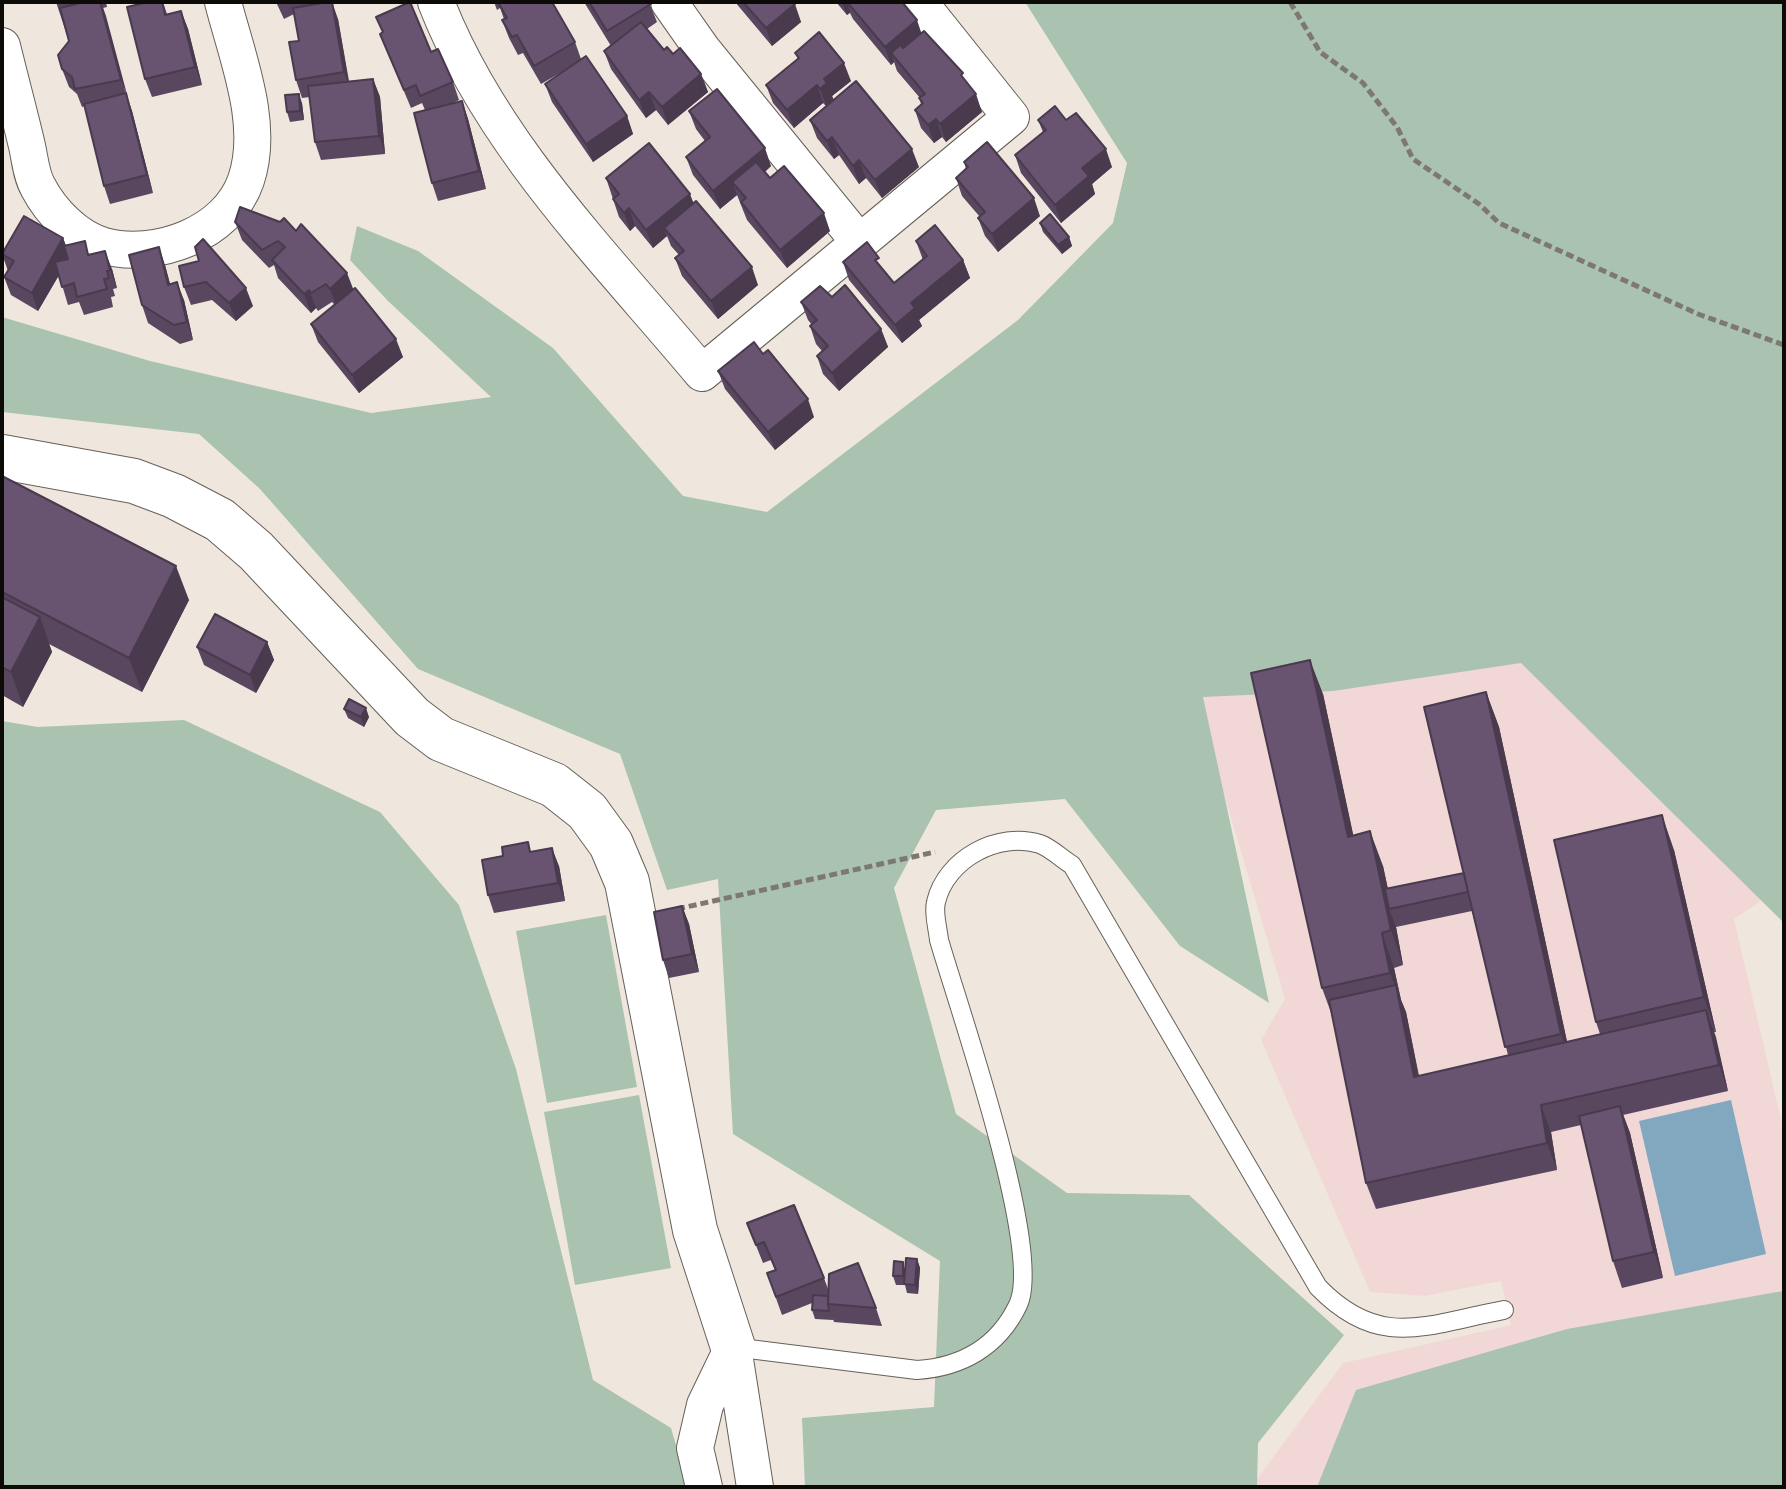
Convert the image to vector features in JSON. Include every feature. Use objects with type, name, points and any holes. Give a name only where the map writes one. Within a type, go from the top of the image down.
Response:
[{"type":"street","points":[[2,46],[36,185],[65,225],[103,246],[144,250],[189,238],[213,223],[224,215],[246,181],[252,138],[247,96],[223,2]]},
{"type":"street","points":[[436,2],[478,88],[540,181],[702,373],[1011,117],[919,2]]},
{"type":"street","points":[[669,2],[702,49],[860,243]]},
{"type":"street","points":[[2,457],[134,481],[174,496],[220,520],[256,551],[412,717],[441,739],[554,785],[587,811],[611,844],[627,882],[695,1230],[733,1347],[755,1487]]},
{"type":"street","points":[[704,1487],[695,1448],[705,1405],[733,1347]]},
{"type":"lane","points":[[733,1347],[917,1370],[945,1368],[975,1355],[997,1335],[1019,1303],[1024,1259],[1018,1211],[939,940],[935,904],[949,873],[981,848],[1009,841],[1041,845],[1072,865],[1318,1287],[1340,1310],[1365,1324],[1398,1329],[1504,1310]]},
{"type":"path","points":[[1290,2],[1320,52],[1363,83],[1397,127],[1413,159],[1479,204],[1499,223],[1698,314],[1784,345]]},
{"type":"path","points":[[636,919],[933,850],[949,873]]},
{"type":"shaded area","points":[[1471,613],[1784,886],[1734,919],[1784,1132],[1784,1487],[1251,1487],[1343,1363],[1511,1325],[1501,1281],[1425,1296],[1370,1292],[1261,1040],[1285,999],[1182,654]]},
{"type":"green space","points":[[1025,2],[1784,2],[1784,923],[1521,663],[1333,691],[1203,697],[1269,1003],[1180,946],[1065,799],[936,810],[894,888],[956,1114],[1067,1193],[1189,1195],[1344,1335],[1258,1443],[1257,1487],[805,1487],[802,1418],[934,1407],[940,1261],[733,1134],[718,879],[667,890],[620,754],[418,669],[260,489],[199,434],[2,412],[2,317],[150,361],[371,413],[491,397],[388,301],[350,260],[357,226],[418,251],[553,348],[683,496],[767,512],[1018,320],[1113,223],[1127,163]]},
{"type":"green space","points":[[184,720],[380,812],[459,905],[516,1069],[593,1380],[671,1428],[688,1487],[2,1487],[2,721],[38,727]]},
{"type":"green space","points":[[606,915],[637,1087],[547,1103],[516,931]]},
{"type":"green space","points":[[639,1095],[671,1268],[575,1285],[544,1112]]},
{"type":"green space","points":[[1783,1291],[1784,1487],[1317,1487],[1356,1390],[1567,1329]]},
{"type":"water","points":[[1731,1100],[1766,1254],[1675,1276],[1639,1121]]},
{"type":"building","points":[[100,2],[121,80],[75,89],[72,77],[62,69],[58,55],[69,41],[60,8]]},
{"type":"building","points":[[162,2],[165,15],[181,11],[195,67],[145,79],[127,7]]},
{"type":"building","points":[[332,2],[344,72],[296,80],[289,42],[299,41],[293,8]]},
{"type":"building","points":[[410,2],[431,52],[438,49],[453,82],[420,96],[416,85],[404,90],[376,17]]},
{"type":"building","points":[[498,2],[552,2],[575,42],[534,66],[517,35],[512,37],[502,20],[507,18]]},
{"type":"building","points":[[589,2],[649,2],[651,4],[607,31]]},
{"type":"building","points":[[743,2],[793,2],[795,4],[766,28]]},
{"type":"building","points":[[847,2],[902,2],[917,20],[885,47]]},
{"type":"building","points":[[641,22],[664,50],[667,47],[673,54],[680,48],[701,74],[662,107],[649,92],[639,100],[604,51]]},
{"type":"building","points":[[924,31],[963,73],[961,75],[976,94],[940,124],[936,119],[928,125],[915,110],[923,103],[919,98],[925,94],[891,53],[900,45],[903,48]]},
{"type":"building","points":[[819,32],[844,63],[824,79],[827,83],[820,89],[817,85],[787,110],[766,85],[799,58],[795,53]]},
{"type":"building","points":[[586,56],[627,116],[586,144],[545,84]]},
{"type":"building","points":[[373,79],[379,136],[315,142],[308,86]]},
{"type":"building","points":[[856,81],[912,149],[875,180],[859,160],[853,166],[832,137],[827,141],[810,120]]},
{"type":"building","points":[[717,89],[765,148],[713,191],[686,157],[710,137],[689,111]]},
{"type":"building","points":[[126,93],[147,175],[104,186],[84,104]]},
{"type":"building","points":[[299,94],[300,111],[287,112],[285,95]]},
{"type":"building","points":[[462,101],[479,171],[432,183],[414,113]]},
{"type":"building","points":[[1055,106],[1066,120],[1076,113],[1106,149],[1082,168],[1089,176],[1055,205],[1015,155],[1046,130],[1038,120]]},
{"type":"building","points":[[987,142],[1034,198],[992,234],[978,218],[985,212],[956,178],[968,167],[964,162]]},
{"type":"building","points":[[649,143],[690,194],[646,230],[629,208],[624,213],[613,199],[619,194],[606,178]]},
{"type":"building","points":[[756,162],[770,178],[784,166],[824,213],[780,250],[741,202],[746,198],[732,182]]},
{"type":"building","points":[[696,201],[752,267],[711,301],[675,258],[684,251],[664,228]]},
{"type":"building","points":[[240,207],[280,222],[284,218],[296,231],[301,224],[347,273],[330,289],[326,284],[304,294],[272,260],[285,247],[278,241],[262,250],[235,222]]},
{"type":"building","points":[[1050,214],[1069,237],[1058,245],[1040,223]]},
{"type":"building","points":[[24,216],[63,238],[32,293],[4,277],[14,261],[2,254]]},
{"type":"building","points":[[935,225],[963,260],[911,303],[915,308],[895,325],[843,262],[867,242],[879,258],[875,260],[894,283],[927,256],[916,241]]},
{"type":"building","points":[[203,239],[246,288],[229,303],[206,282],[184,287],[179,266],[199,261],[195,247]]},
{"type":"building","points":[[85,241],[88,255],[105,251],[109,278],[104,279],[107,289],[77,297],[74,283],[62,287],[55,262],[68,259],[64,246]]},
{"type":"building","points":[[159,247],[168,285],[177,282],[187,322],[174,325],[142,305],[129,255]]},
{"type":"building","points":[[845,285],[881,329],[832,373],[817,356],[828,346],[810,326],[817,320],[801,302],[820,286],[832,297]]},
{"type":"building","points":[[355,288],[396,339],[352,375],[311,324]]},
{"type":"building","points":[[754,342],[763,354],[768,350],[808,399],[768,432],[718,371]]},
{"type":"building","points":[[2,476],[176,566],[129,658],[2,592]]},
{"type":"building","points":[[2,597],[40,617],[11,672],[2,667]]},
{"type":"building","points":[[215,614],[267,642],[250,675],[197,647]]},
{"type":"building","points":[[1310,660],[1348,837],[1370,831],[1391,930],[1382,933],[1390,973],[1322,988],[1251,673]]},
{"type":"building","points":[[1486,692],[1561,1034],[1505,1047],[1424,707]]},
{"type":"building","points":[[349,699],[366,708],[361,717],[344,709]]},
{"type":"building","points":[[1662,815],[1704,997],[1596,1022],[1554,840]]},
{"type":"building","points":[[528,842],[530,852],[552,848],[558,883],[488,895],[482,860],[503,856],[502,847]]},
{"type":"building","points":[[1464,873],[1468,892],[1389,909],[1385,889]]},
{"type":"building","points":[[682,906],[692,954],[663,960],[654,912]]},
{"type":"building","points":[[1396,985],[1414,1077],[1706,1010],[1719,1065],[1541,1105],[1547,1143],[1366,1183],[1329,1000]]},
{"type":"building","points":[[1620,1106],[1654,1252],[1613,1261],[1579,1116]]},
{"type":"building","points":[[794,1205],[824,1278],[776,1297],[767,1273],[776,1270],[764,1242],[756,1245],[747,1223]]},
{"type":"building","points":[[906,1258],[917,1259],[915,1285],[904,1284]]},
{"type":"building","points":[[894,1261],[903,1262],[903,1276],[893,1276]]},
{"type":"building","points":[[858,1263],[876,1308],[828,1304],[829,1274]]},
{"type":"building","points":[[813,1295],[828,1296],[829,1311],[812,1310]]}]
